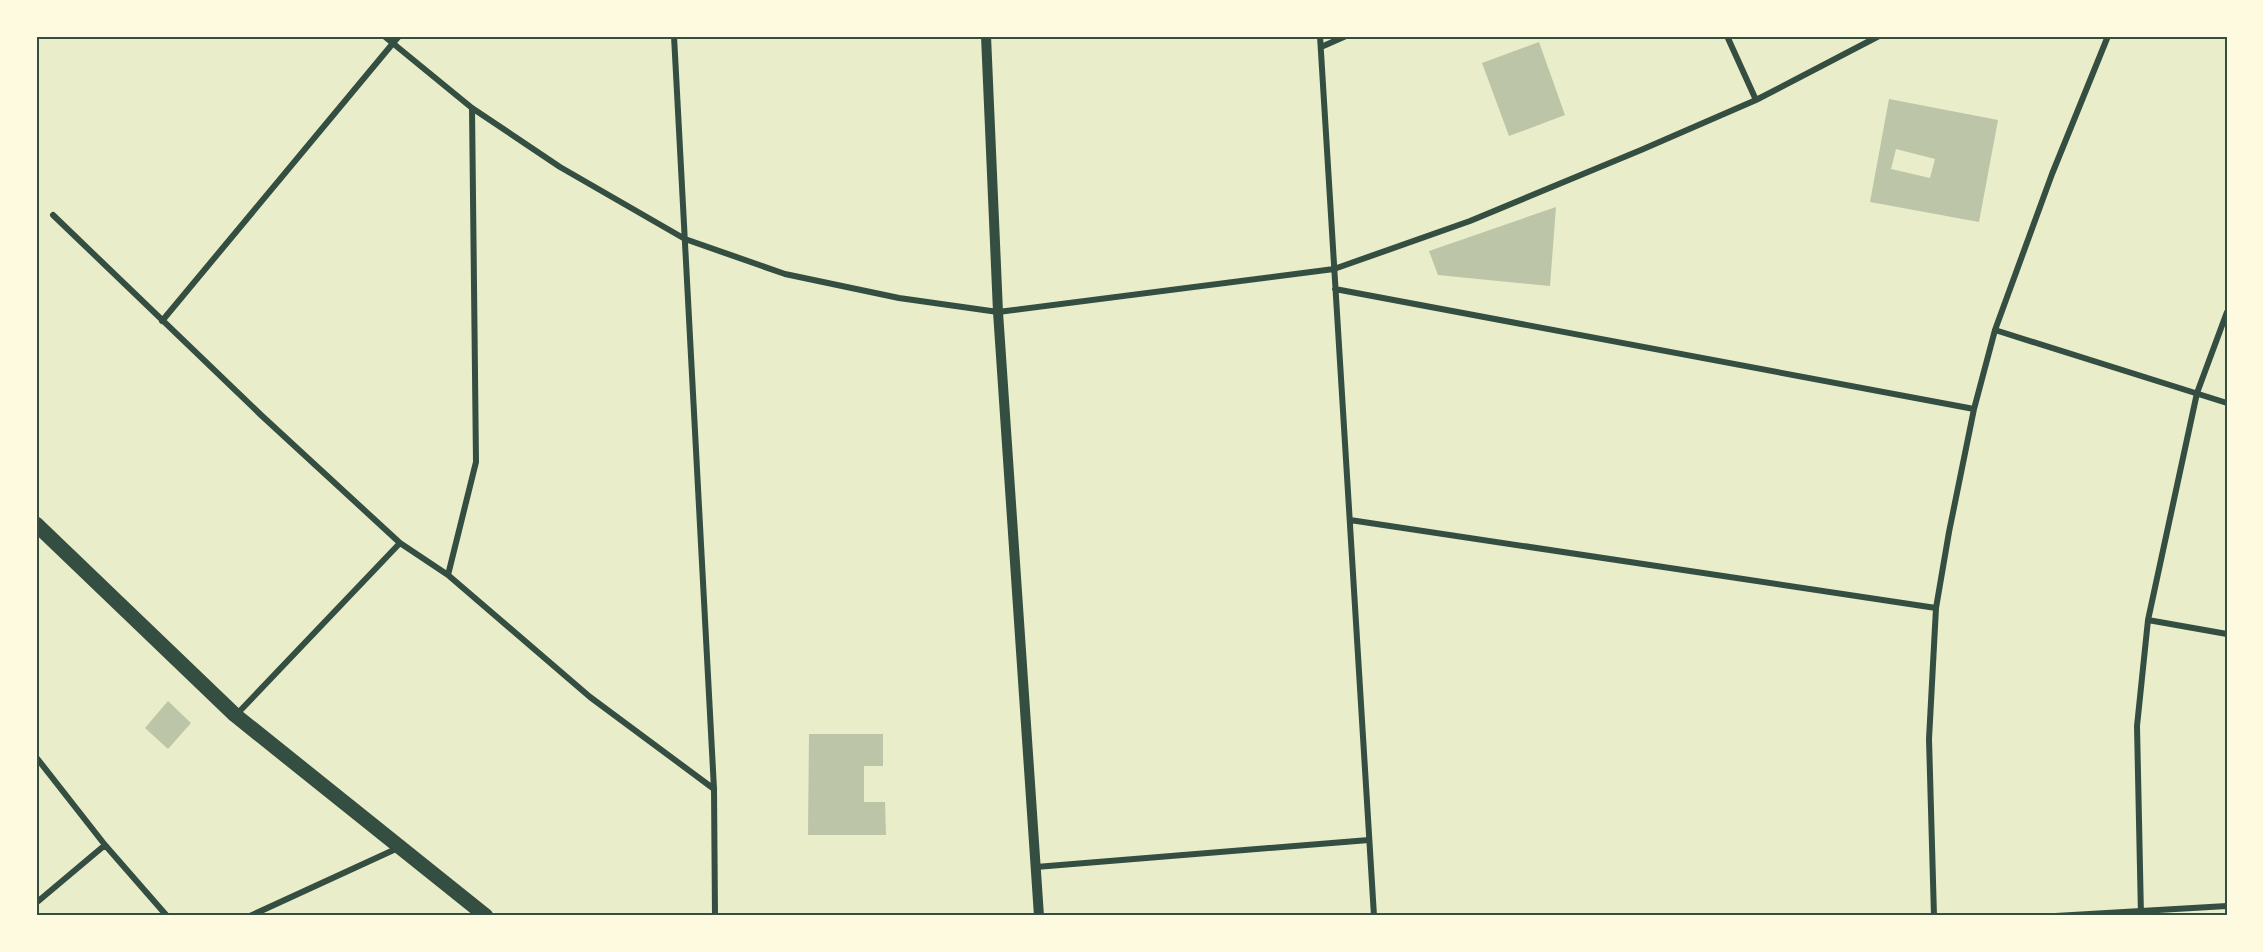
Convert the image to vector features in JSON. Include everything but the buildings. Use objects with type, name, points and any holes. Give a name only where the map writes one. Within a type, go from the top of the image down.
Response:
[{"type":"main road","points":[[36,524],[235,715],[486,916]]},
{"type":"street","points":[[384,36],[472,108],[560,167],[685,239],[785,273],[898,298],[998,312],[1334,269],[1470,221],[1756,100],[1879,36]]},
{"type":"street","points":[[162,321],[399,36]]},
{"type":"street","points":[[674,36],[714,789],[715,916]]},
{"type":"street","points":[[986,36],[998,312],[1039,916]]},
{"type":"street","points":[[1320,36],[1374,916]]},
{"type":"street","points":[[1321,47],[1346,36]]},
{"type":"street","points":[[1727,36],[1756,100]]},
{"type":"street","points":[[1935,916],[1929,739],[1936,608],[1949,532],[1974,409],[1995,330],[2052,174],[2108,36]]},
{"type":"street","points":[[448,575],[476,462],[472,108]]},
{"type":"street","points":[[53,215],[162,321],[400,543],[448,575],[590,697],[714,789]]},
{"type":"street","points":[[1335,289],[1974,409]]},
{"type":"street","points":[[2141,913],[2137,726],[2148,620],[2197,393],[2227,312]]},
{"type":"street","points":[[1995,330],[2227,403]]},
{"type":"street","points":[[1350,520],[1936,608]]},
{"type":"street","points":[[235,715],[400,543]]},
{"type":"street","points":[[2148,620],[2227,634]]},
{"type":"street","points":[[36,757],[105,845],[167,916]]},
{"type":"street","points":[[1036,867],[1369,840]]},
{"type":"street","points":[[36,903],[105,845]]},
{"type":"street","points":[[250,916],[401,846]]},
{"type":"street","points":[[2055,916],[2141,913],[2227,906]]}]
